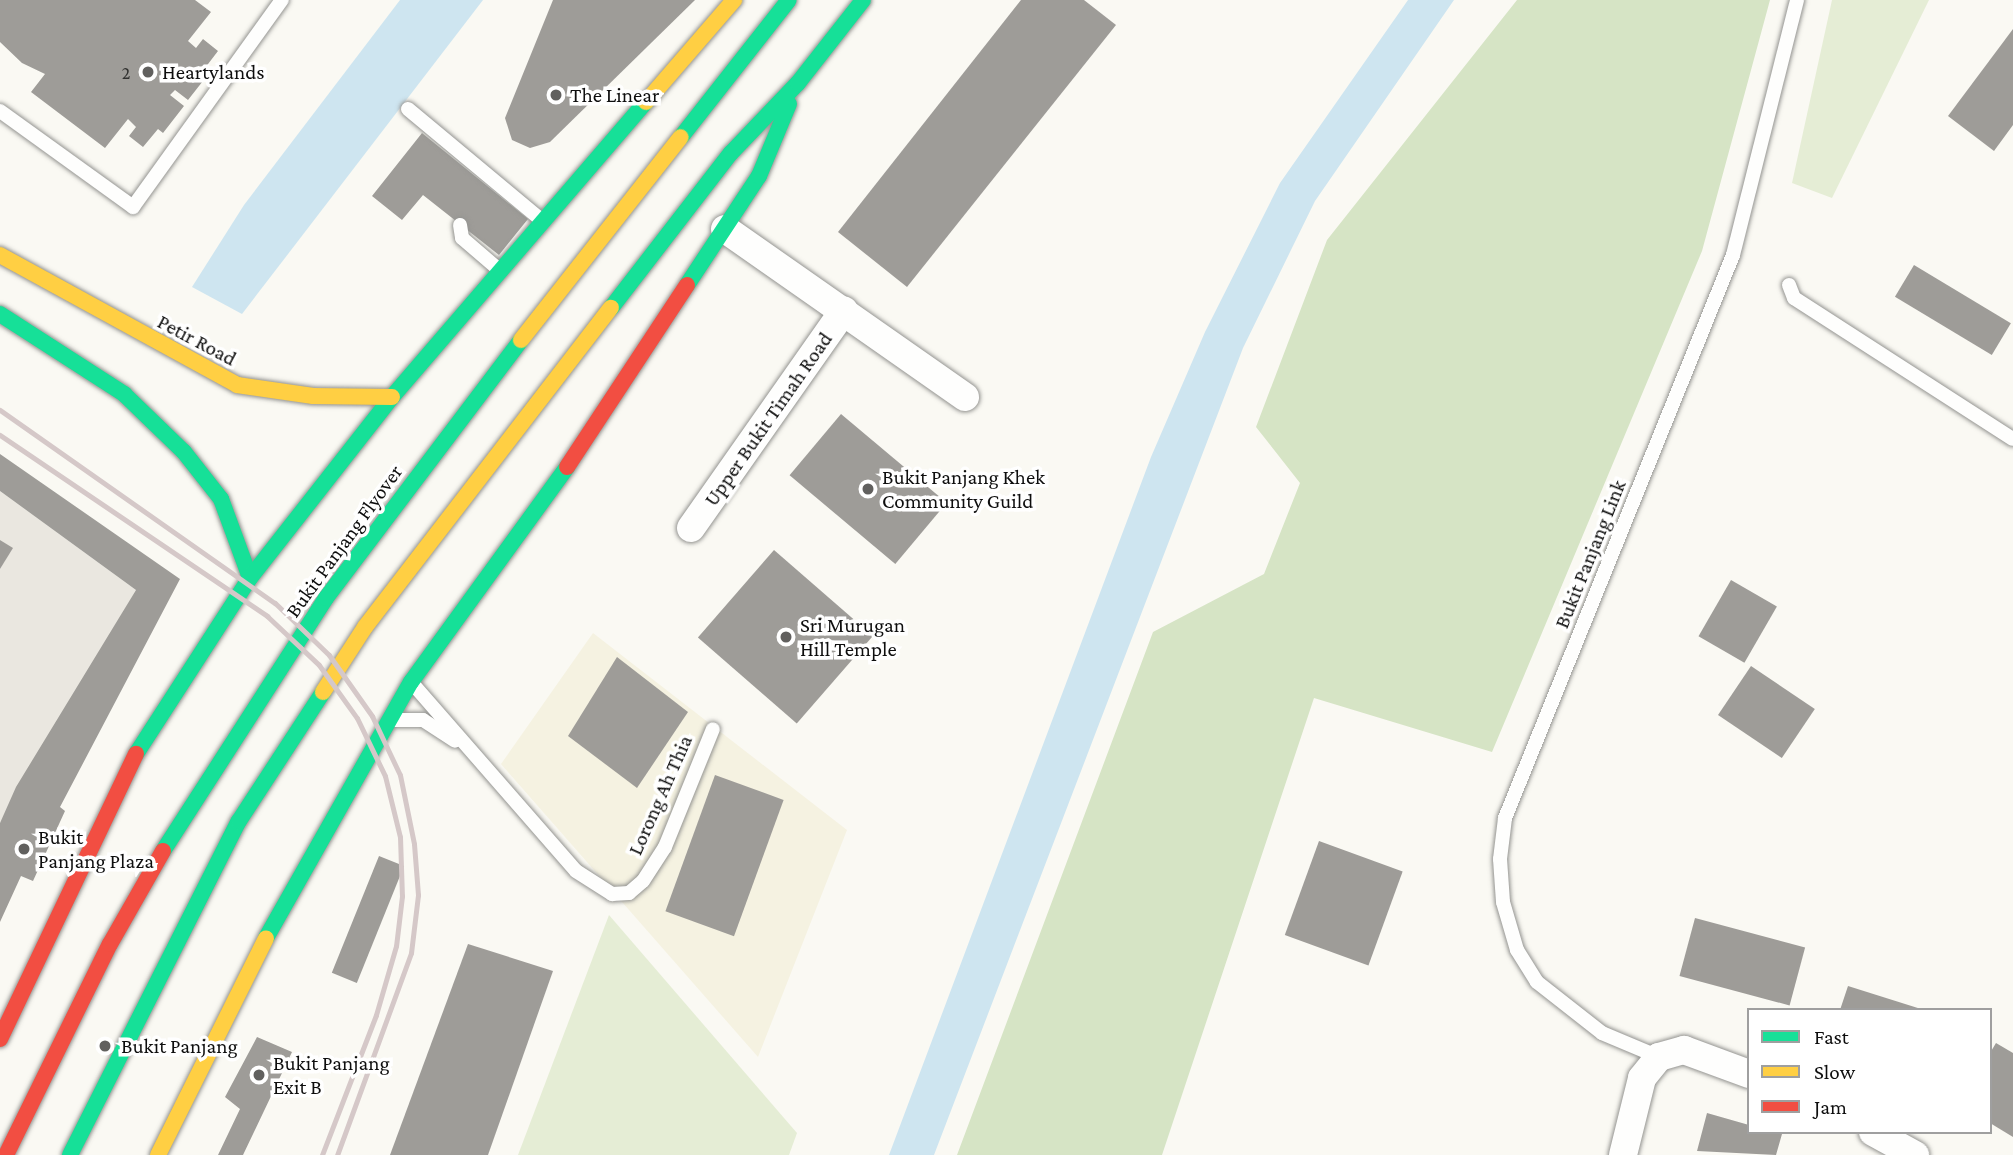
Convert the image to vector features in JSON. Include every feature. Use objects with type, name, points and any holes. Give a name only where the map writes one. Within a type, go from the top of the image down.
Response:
[{"type":"main road","points":[[0,1039],[139,748],[250,578],[393,397],[545,224],[734,0]]},
{"type":"main road","name":"Bukit Panjang Flyover","points":[[6,1155],[110,944],[188,806],[326,598],[506,359],[789,0]]},
{"type":"main road","points":[[71,1155],[239,821],[365,627],[540,395],[731,153],[799,83],[863,0]]},
{"type":"main road","points":[[158,1155],[290,888],[387,721],[411,682],[588,437],[725,229],[759,176],[799,83]]},
{"type":"main road","points":[[2,256],[22,294],[5,317],[124,394],[184,452],[220,499],[250,578]]},
{"type":"main road","name":"Petir Road","points":[[2,256],[237,385],[313,396],[393,397]]},
{"type":"street","name":"Upper Bukit Timah Road","points":[[725,229],[965,397]]},
{"type":"street","name":"Upper Bukit Timah Road","points":[[691,528],[844,310]]},
{"type":"street","points":[[1623,1155],[1642,1078],[1659,1057],[1684,1050],[1747,1073]]},
{"type":"street","points":[[1877,1134],[1915,1155]]},
{"type":"lane","points":[[0,111],[132,207],[282,0]]},
{"type":"lane","name":"Bukit Panjang Link","points":[[1659,1057],[1602,1033],[1537,982],[1517,950],[1510,926],[1500,859],[1505,818],[1733,255],[1797,0]]},
{"type":"lane","points":[[408,108],[492,184],[545,224]]},
{"type":"lane","points":[[460,225],[462,238],[502,272]]},
{"type":"lane","points":[[1789,285],[1794,298],[2013,439]]},
{"type":"lane","name":"Lorong Ah Thia","points":[[411,682],[576,872],[612,894],[629,893],[643,881],[665,847],[713,729]]},
{"type":"lane","name":"Lorong Ah Thia","points":[[387,721],[414,718],[436,725],[492,775]]},
{"type":"shaded area","points":[[0,491],[136,590],[0,823],[0,569],[12,548],[0,540]]},
{"type":"shaded area","points":[[593,633],[847,830],[758,1057],[501,764]]},
{"type":"green space","points":[[1517,0],[1770,0],[1702,251],[1492,752],[1314,698],[1162,1155],[957,1155],[1153,632],[1264,574],[1300,483],[1256,427],[1327,240]]},
{"type":"green space","points":[[1832,0],[1929,0],[1832,198],[1792,183]]},
{"type":"green space","points":[[609,915],[797,1133],[789,1155],[518,1155]]},
{"type":"water","points":[[400,0],[483,0],[242,314],[192,287],[244,205]]},
{"type":"water","points":[[1408,0],[1454,0],[1315,201],[1243,348],[934,1155],[889,1155],[1151,457],[1205,332],[1280,183]]},
{"type":"building","points":[[0,0],[195,0],[211,12],[188,41],[196,48],[203,39],[218,51],[205,68],[210,72],[188,100],[175,90],[170,95],[184,106],[163,133],[158,129],[143,147],[129,136],[136,127],[128,119],[105,148],[31,92],[45,74],[22,63],[0,42]]},
{"type":"building","name":"The Linear","points":[[553,0],[695,0],[550,142],[530,148],[512,140],[505,118]]},
{"type":"building","points":[[1021,0],[1084,0],[1116,25],[907,287],[838,232]]},
{"type":"building","points":[[2013,29],[2013,125],[1994,151],[1948,116]]},
{"type":"building","points":[[422,133],[528,219],[499,255],[423,195],[402,220],[372,196]]},
{"type":"building","points":[[1914,265],[2011,323],[1992,355],[1895,297]]},
{"type":"building","name":"Bukit Panjang Khek Community Guild","points":[[841,414],[947,503],[895,564],[790,475]]},
{"type":"building","points":[[0,454],[180,579],[60,807],[65,811],[33,881],[21,876],[0,922],[0,823],[16,787],[136,590],[0,491]]},
{"type":"building","points":[[0,540],[13,548],[0,569]]},
{"type":"building","name":"Sri Murugan Hill Temple","points":[[774,550],[873,636],[797,723],[698,638]]},
{"type":"building","points":[[1731,580],[1777,606],[1744,663],[1698,636]]},
{"type":"building","points":[[617,657],[688,712],[637,788],[568,736]]},
{"type":"building","points":[[1751,666],[1815,709],[1782,758],[1718,715]]},
{"type":"building","points":[[715,775],[784,800],[734,936],[665,911]]},
{"type":"building","points":[[1319,841],[1403,871],[1368,965],[1285,935]]},
{"type":"building","points":[[379,856],[404,866],[357,983],[332,973]]},
{"type":"building","points":[[1695,918],[1805,948],[1790,1005],[1679,976]]},
{"type":"building","points":[[468,944],[553,971],[488,1155],[390,1155]]},
{"type":"building","points":[[1848,986],[1918,1008],[1841,1008]]},
{"type":"building","name":"Bukit Panjang Exit B","points":[[257,1037],[292,1052],[243,1155],[218,1155],[240,1109],[225,1097]]},
{"type":"building","points":[[1996,1043],[2013,1053],[2013,1137],[1992,1124],[1992,1050]]},
{"type":"building","points":[[1707,1113],[1747,1124],[1747,1134],[1782,1134],[1776,1155],[1697,1151]]},
{"type":"railway","points":[[0,410],[275,603],[329,655],[372,716],[400,775],[414,844],[418,895],[411,953],[337,1155]]},
{"type":"railway","points":[[0,435],[267,616],[319,665],[357,718],[385,776],[400,837],[402,896],[396,946],[376,1015],[322,1155]]},
{"type":"traffic: fast","points":[[681,137],[789,0]]},
{"type":"traffic: fast","points":[[611,308],[731,153],[798,83],[863,0]]},
{"type":"traffic: fast","points":[[136,754],[250,578],[392,397],[646,102]]},
{"type":"traffic: fast","points":[[687,285],[759,176],[789,104]]},
{"type":"traffic: fast","points":[[0,314],[124,394],[184,452],[221,499],[250,578]]},
{"type":"traffic: fast","points":[[163,851],[326,598],[521,340]]},
{"type":"traffic: fast","points":[[266,938],[411,682],[567,467]]},
{"type":"traffic: fast","points":[[70,1155],[239,821],[323,692]]},
{"type":"traffic: slow","points":[[646,102],[734,0]]},
{"type":"traffic: slow","points":[[521,340],[681,137]]},
{"type":"traffic: slow","points":[[0,255],[237,385],[313,396],[392,397]]},
{"type":"traffic: slow","points":[[323,692],[365,627],[611,308]]},
{"type":"traffic: slow","points":[[158,1155],[266,938]]},
{"type":"traffic: jam","points":[[567,467],[687,285]]},
{"type":"traffic: jam","points":[[0,1039],[136,754]]},
{"type":"traffic: jam","points":[[6,1155],[110,944],[163,851]]},
{"type":"place","name":"Heartylands","points":[[148,72]]},
{"type":"place","name":"The Linear","points":[[556,95]]},
{"type":"place","name":"Bukit Panjang Khek Community Guild","points":[[868,489]]},
{"type":"place","name":"Sri Murugan Hill Temple","points":[[786,637]]},
{"type":"place","name":"Bukit Panjang Plaza","points":[[24,849]]},
{"type":"place","name":"Bukit Panjang","points":[[105,1046]]},
{"type":"place","name":"Bukit Panjang Exit B","points":[[259,1075]]}]
